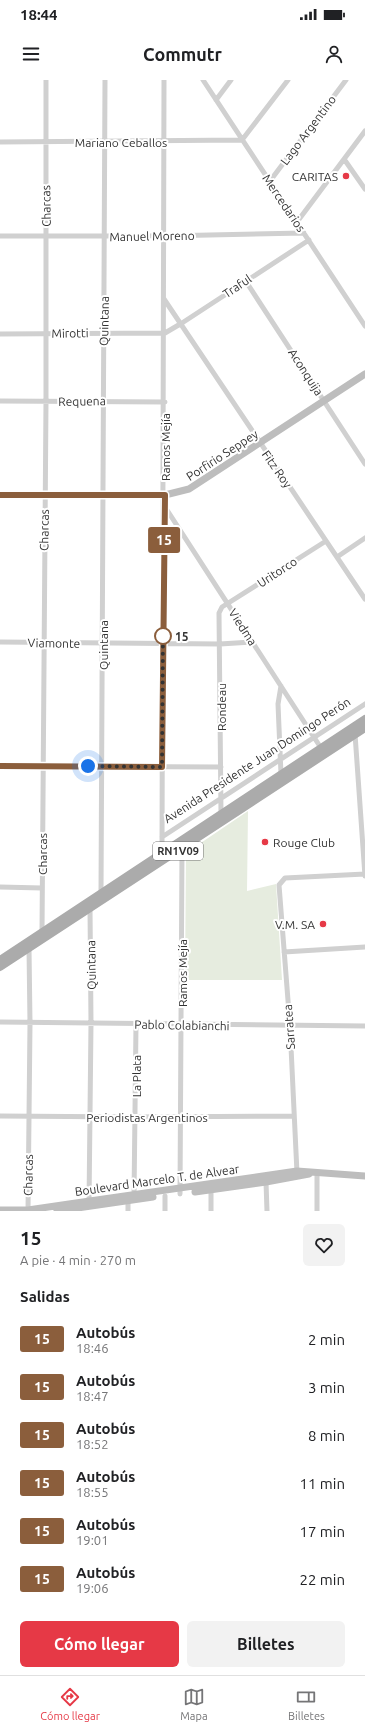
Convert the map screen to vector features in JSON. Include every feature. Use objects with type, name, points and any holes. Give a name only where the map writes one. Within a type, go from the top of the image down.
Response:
[{"type":"main road","name":"Porfirio Seppey","points":[[0,495],[165,495],[189,489],[365,374]]},
{"type":"main road","name":"Avenida Presidente Juan Domingo Perón","points":[[0,967],[90,908],[163,857],[221,813],[365,719]]},
{"type":"main road","name":"Avenida Presidente Juan Domingo Perón","points":[[0,960],[101,894],[163,857],[182,848],[365,728]]},
{"type":"main road","name":"Boulevard Marcelo T. de Alvear","points":[[132,1198],[165,1196],[180,1192],[317,1172],[365,1176]]},
{"type":"main road","name":"Boulevard Marcelo T. de Alvear","points":[[0,1210],[28,1210],[89,1204],[266,1182],[297,1174]]},
{"type":"main road","name":"Boulevard Marcelo T. de Alvear","points":[[57,1211],[68,1210],[89,1204]]},
{"type":"street","name":"Charcas","points":[[42,932],[47,236],[45,142],[46,80]]},
{"type":"street","name":"Quintana","points":[[101,894],[103,766],[103,332],[105,236],[105,80]]},
{"type":"street","name":"Ramos Mejía","points":[[163,857],[162,767],[165,495],[163,236],[164,80]]},
{"type":"street","name":"Mercedarios","points":[[203,80],[365,326]]},
{"type":"street","points":[[216,100],[231,80]]},
{"type":"street","points":[[242,140],[288,80]]},
{"type":"street","name":"Lago Argentino","points":[[270,181],[346,80]]},
{"type":"street","points":[[297,222],[365,131]]},
{"type":"street","name":"Mariano Ceballos","points":[[0,142],[164,142],[242,140]]},
{"type":"street","points":[[344,158],[365,189]]},
{"type":"street","name":"Manuel Moreno","points":[[0,236],[163,236],[304,233]]},
{"type":"street","name":"Traful","points":[[164,332],[182,323],[245,280],[309,240]]},
{"type":"street","name":"Aconquija","points":[[245,280],[365,464]]},
{"type":"street","name":"Fitz Roy","points":[[164,298],[182,323],[260,444],[365,599]]},
{"type":"street","name":"Mirotti","points":[[0,334],[164,332]]},
{"type":"street","name":"Requena","points":[[0,401],[104,400],[165,402]]},
{"type":"street","name":"Viedma","points":[[164,506],[321,748]]},
{"type":"street","points":[[337,557],[365,538]]},
{"type":"street","name":"Uritorco","points":[[228,604],[326,540]]},
{"type":"street","name":"Rondeau","points":[[221,813],[219,613],[222,607],[228,604]]},
{"type":"street","name":"Viamonte","points":[[0,642],[163,644],[220,644],[252,642]]},
{"type":"street","points":[[281,686],[278,704],[281,774]]},
{"type":"street","name":"Avenida Presidente Juan Domingo Perón","points":[[162,837],[365,704]]},
{"type":"street","points":[[354,734],[365,877]]},
{"type":"street","points":[[0,766],[221,767]]},
{"type":"street","name":"Ramos Mejía","points":[[180,1192],[182,848]]},
{"type":"street","name":"Sarratea","points":[[297,1174],[290,1026],[279,885],[282,879],[365,874]]},
{"type":"street","points":[[0,887],[42,888]]},
{"type":"street","points":[[90,908],[101,894]]},
{"type":"street","name":"Quintana","points":[[89,1204],[91,1023],[90,908]]},
{"type":"street","points":[[284,952],[365,947]]},
{"type":"street","name":"Charcas","points":[[28,1210],[30,1023],[29,948]]},
{"type":"street","name":"Pablo Colabianchi","points":[[0,1022],[365,1026]]},
{"type":"street","name":"La Plata","points":[[128,1211],[132,1198],[136,1117],[136,1024]]},
{"type":"street","name":"Periodistas Argentinos","points":[[0,1116],[294,1116]]},
{"type":"street","points":[[317,1172],[318,1211]]},
{"type":"street","points":[[266,1182],[267,1211]]},
{"type":"street","points":[[211,1189],[211,1211]]},
{"type":"street","points":[[165,1196],[165,1211]]},
{"type":"shaded area","points":[[248,811],[247,891],[276,884],[282,980],[185,980],[186,853]]},
{"type":"bus line","name":"15","points":[[0,495],[165,495],[162,767],[0,766]]},
{"type":"place","name":"CARITAS","points":[[346,176]]},
{"type":"place","name":"15","points":[[163,636]]},
{"type":"place","name":"Rouge Club","points":[[265,842]]},
{"type":"place","name":"V.M. SA","points":[[323,924]]},
{"type":"route","points":[[88,766],[162,767],[163,629],[163,636]]}]
